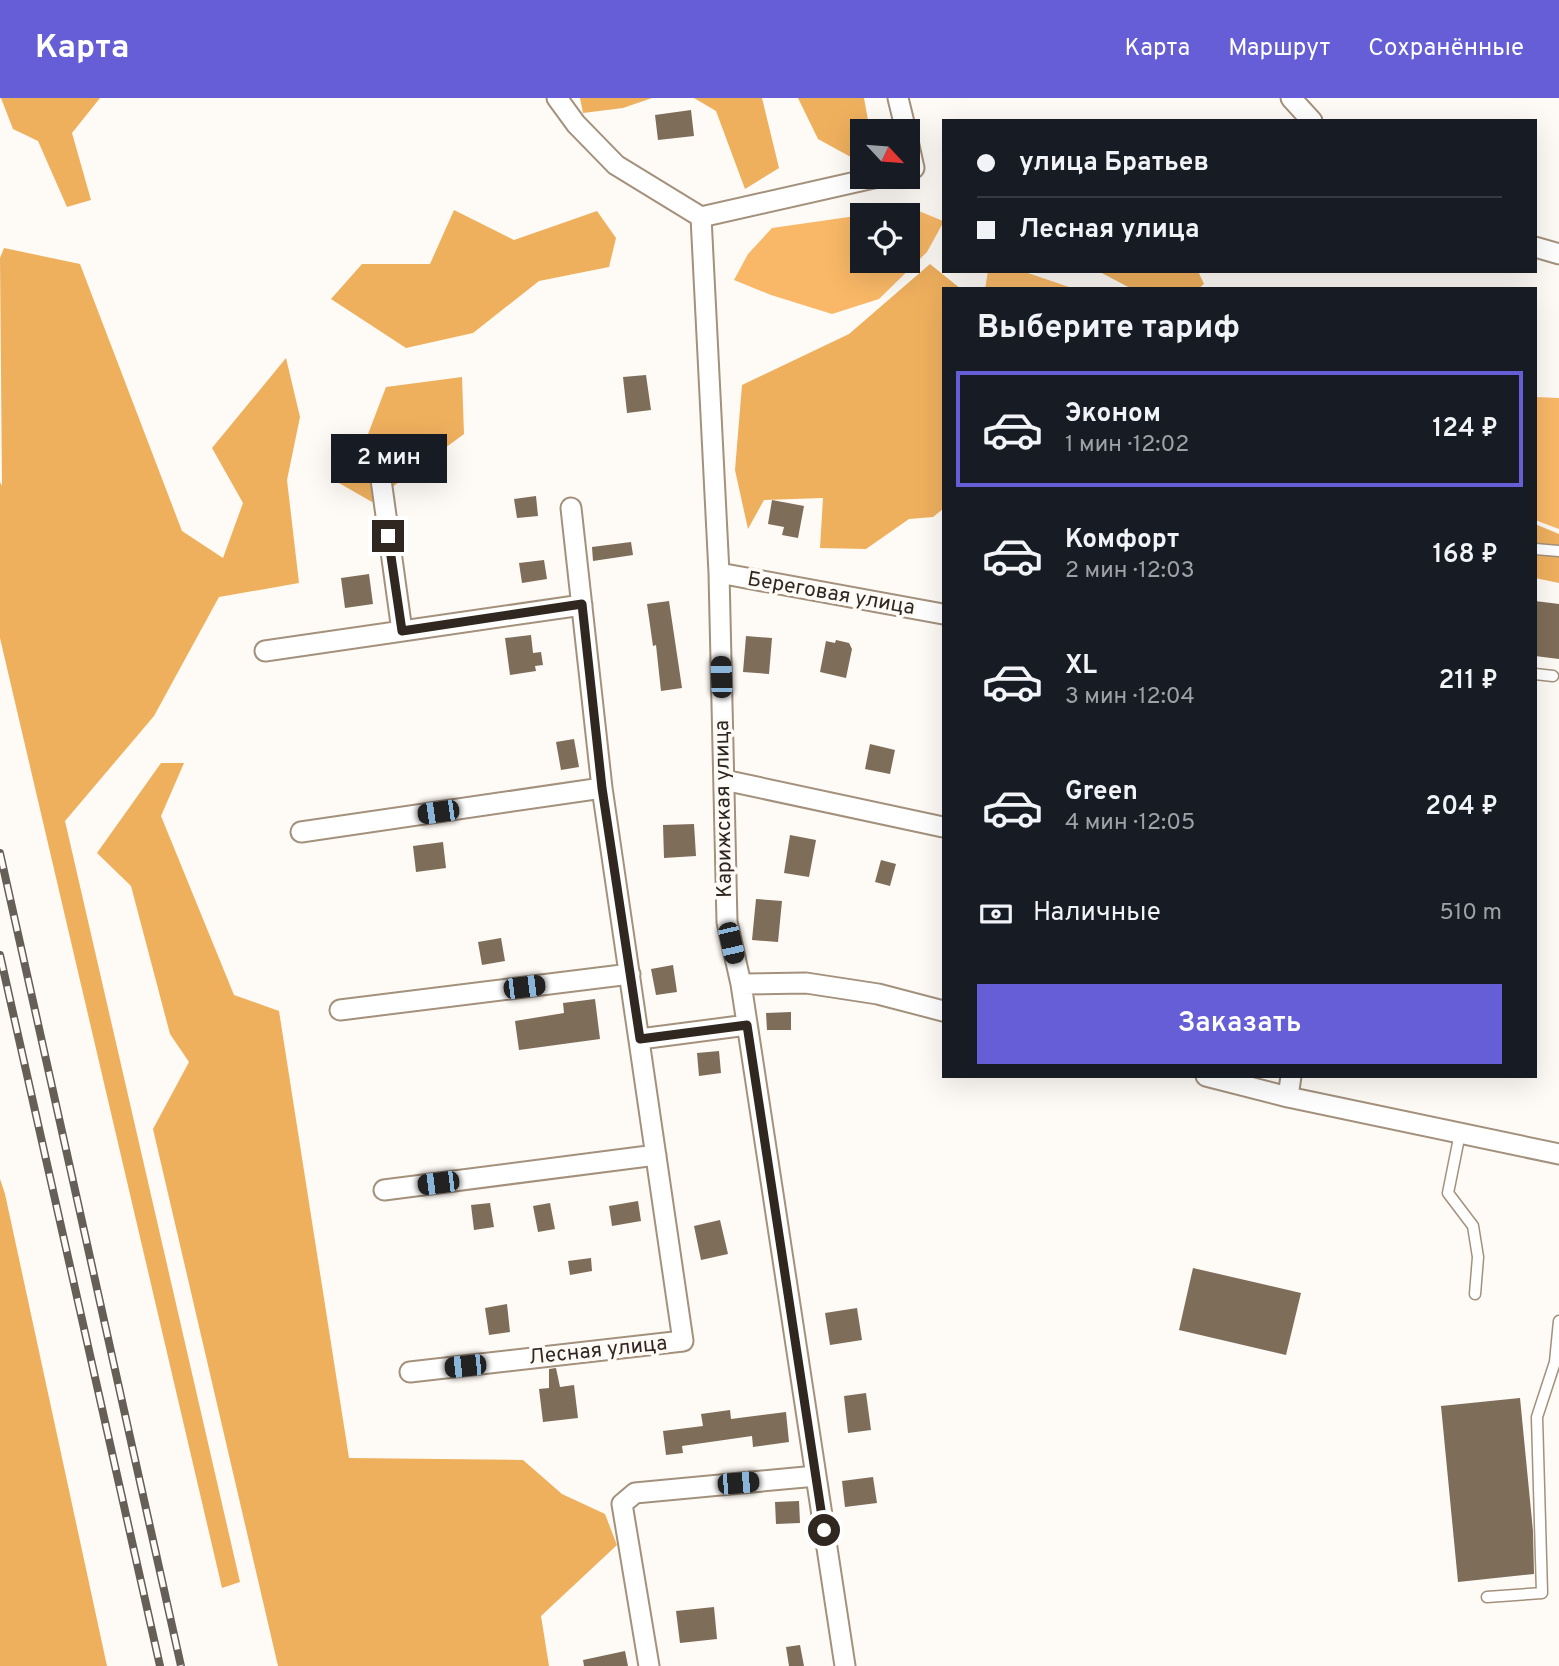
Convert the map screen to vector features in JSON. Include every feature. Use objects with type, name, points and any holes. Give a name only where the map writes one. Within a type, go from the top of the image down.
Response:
[{"type":"street","points":[[557,98],[576,124],[616,165],[701,217],[850,183]]},
{"type":"street","points":[[898,98],[903,119]]},
{"type":"street","points":[[1292,98],[1310,119]]},
{"type":"street","name":"Карижская улица","points":[[701,217],[719,573],[727,922],[741,984],[845,1666]]},
{"type":"street","points":[[1537,248],[1559,254]]},
{"type":"street","points":[[379,465],[402,631]]},
{"type":"street","name":"Лесная улица","points":[[410,1372],[683,1341],[602,788],[571,508]]},
{"type":"street","name":"Береговая улица","points":[[719,573],[942,614]]},
{"type":"street","points":[[265,651],[582,604]]},
{"type":"street","points":[[724,780],[942,827]]},
{"type":"street","points":[[301,832],[602,788]]},
{"type":"street","points":[[340,1010],[630,974]]},
{"type":"street","points":[[741,984],[806,983],[878,994],[942,1010]]},
{"type":"street","points":[[640,1039],[747,1025]]},
{"type":"street","points":[[1214,1078],[1288,1097],[1559,1154]]},
{"type":"street","points":[[1288,1097],[1291,1078]]},
{"type":"street","points":[[384,1190],[656,1155]]},
{"type":"street","points":[[649,1666],[622,1504],[635,1493],[816,1476]]},
{"type":"lane","points":[[1537,549],[1559,551]]},
{"type":"lane","points":[[1537,674],[1553,676]]},
{"type":"lane","points":[[1460,1133],[1448,1193],[1473,1226],[1478,1257],[1475,1294]]},
{"type":"lane","points":[[1487,1597],[1542,1593],[1536,1417],[1555,1362],[1559,1321]]},
{"type":"shaded area","points":[[1,98],[100,98],[72,133],[91,200],[67,207],[38,141],[13,129]]},
{"type":"shaded area","points":[[580,98],[652,98],[623,108],[583,113]]},
{"type":"shaded area","points":[[694,98],[762,98],[779,168],[745,189],[716,111]]},
{"type":"shaded area","points":[[798,98],[864,98],[868,119],[850,119],[850,157],[818,139]]},
{"type":"shaded area","points":[[454,210],[514,240],[597,211],[616,238],[609,267],[539,281],[473,333],[406,348],[331,299],[362,264],[430,264]]},
{"type":"shaded area","points":[[920,211],[942,221],[927,252],[920,259]]},
{"type":"shaded area","points":[[850,217],[850,273],[906,273],[879,299],[832,314],[734,280],[748,254],[772,228]]},
{"type":"shaded area","points":[[4,248],[80,264],[182,531],[223,558],[243,503],[212,448],[286,358],[300,417],[287,480],[299,583],[219,597],[154,716],[65,821],[240,1582],[222,1588],[0,638],[0,258]]},
{"type":"shaded area","points":[[930,264],[959,287],[942,287],[942,510],[933,517],[909,519],[866,549],[820,548],[823,498],[764,500],[748,529],[735,470],[742,385],[849,334]]},
{"type":"shaded area","points":[[988,273],[1028,273],[1069,287],[985,287]]},
{"type":"shaded area","points":[[1102,273],[1199,273],[1204,284],[1200,287],[1128,287]]},
{"type":"shaded area","points":[[462,377],[464,434],[372,502],[332,479],[365,442],[386,387]]},
{"type":"shaded area","points":[[1537,397],[1559,398],[1559,529],[1537,521]]},
{"type":"shaded area","points":[[1537,525],[1559,534],[1559,583],[1537,578]]},
{"type":"shaded area","points":[[161,763],[184,763],[161,816],[234,995],[279,1011],[349,1458],[523,1460],[562,1494],[605,1514],[617,1545],[541,1616],[549,1666],[278,1666],[153,1129],[189,1062],[170,1034],[131,886],[97,853]]},
{"type":"shaded area","points":[[0,1179],[5,1194],[107,1666],[0,1666]]},
{"type":"building","points":[[691,110],[694,136],[658,140],[655,115]]},
{"type":"building","points":[[646,375],[651,410],[627,413],[623,377]]},
{"type":"building","points":[[536,496],[538,516],[517,518],[514,499]]},
{"type":"building","points":[[772,500],[804,506],[798,538],[782,535],[784,527],[768,524]]},
{"type":"building","points":[[631,542],[633,555],[593,561],[592,547]]},
{"type":"building","points":[[544,560],[547,579],[522,583],[519,563]]},
{"type":"building","points":[[369,574],[373,604],[345,608],[341,578]]},
{"type":"building","points":[[669,601],[682,688],[661,691],[656,645],[653,646],[647,604]]},
{"type":"building","points":[[1537,601],[1559,604],[1559,659],[1537,656]]},
{"type":"building","points":[[531,635],[533,653],[541,652],[543,665],[535,666],[536,671],[510,675],[505,638]]},
{"type":"building","points":[[746,636],[772,638],[769,674],[743,672]]},
{"type":"building","points":[[836,640],[849,643],[852,649],[846,678],[820,672],[826,641],[835,643]]},
{"type":"building","points":[[574,739],[579,767],[561,770],[556,742]]},
{"type":"building","points":[[870,744],[895,750],[890,774],[865,769]]},
{"type":"building","points":[[694,824],[696,856],[664,858],[663,825]]},
{"type":"building","points":[[790,835],[816,840],[809,877],[784,873]]},
{"type":"building","points":[[443,842],[446,868],[416,872],[413,846]]},
{"type":"building","points":[[881,860],[896,864],[890,886],[875,882]]},
{"type":"building","points":[[756,899],[782,901],[778,942],[752,940]]},
{"type":"building","points":[[501,938],[505,961],[482,965],[478,942]]},
{"type":"building","points":[[673,965],[677,992],[656,995],[651,969]]},
{"type":"building","points":[[595,999],[600,1039],[519,1050],[515,1021],[564,1013],[563,1003]]},
{"type":"building","points":[[791,1012],[791,1030],[767,1030],[766,1013]]},
{"type":"building","points":[[719,1051],[721,1073],[699,1076],[697,1053]]},
{"type":"building","points":[[638,1201],[641,1221],[612,1226],[609,1206]]},
{"type":"building","points":[[490,1203],[494,1227],[474,1230],[471,1205]]},
{"type":"building","points":[[550,1203],[555,1229],[538,1232],[533,1206]]},
{"type":"building","points":[[720,1220],[728,1254],[701,1260],[694,1226]]},
{"type":"building","points":[[591,1258],[592,1271],[570,1275],[568,1261]]},
{"type":"building","points":[[1193,1268],[1301,1293],[1286,1355],[1179,1330]]},
{"type":"building","points":[[507,1304],[510,1332],[489,1335],[485,1308]]},
{"type":"building","points":[[857,1308],[862,1340],[830,1345],[825,1313]]},
{"type":"building","points":[[556,1368],[560,1387],[574,1385],[578,1418],[543,1422],[539,1389],[549,1388],[549,1369]]},
{"type":"building","points":[[866,1393],[871,1430],[848,1433],[844,1396]]},
{"type":"building","points":[[1520,1398],[1533,1531],[1534,1574],[1458,1582],[1441,1406]]},
{"type":"building","points":[[730,1410],[731,1419],[786,1412],[789,1442],[753,1447],[752,1436],[682,1446],[683,1453],[666,1455],[663,1431],[703,1426],[701,1414]]},
{"type":"building","points":[[873,1477],[877,1503],[845,1507],[842,1481]]},
{"type":"building","points":[[799,1501],[800,1523],[776,1524],[775,1502]]},
{"type":"building","points":[[714,1607],[717,1639],[680,1643],[676,1611]]},
{"type":"building","points":[[800,1645],[804,1666],[789,1666],[786,1647]]},
{"type":"building","points":[[625,1651],[628,1666],[584,1666],[583,1660]]},
{"type":"railway","points":[[0,853],[181,1666]]},
{"type":"railway","points":[[0,955],[160,1666]]},
{"type":"route","points":[[388,536],[402,631],[582,604],[602,788],[640,1039],[747,1025],[824,1530]]}]
